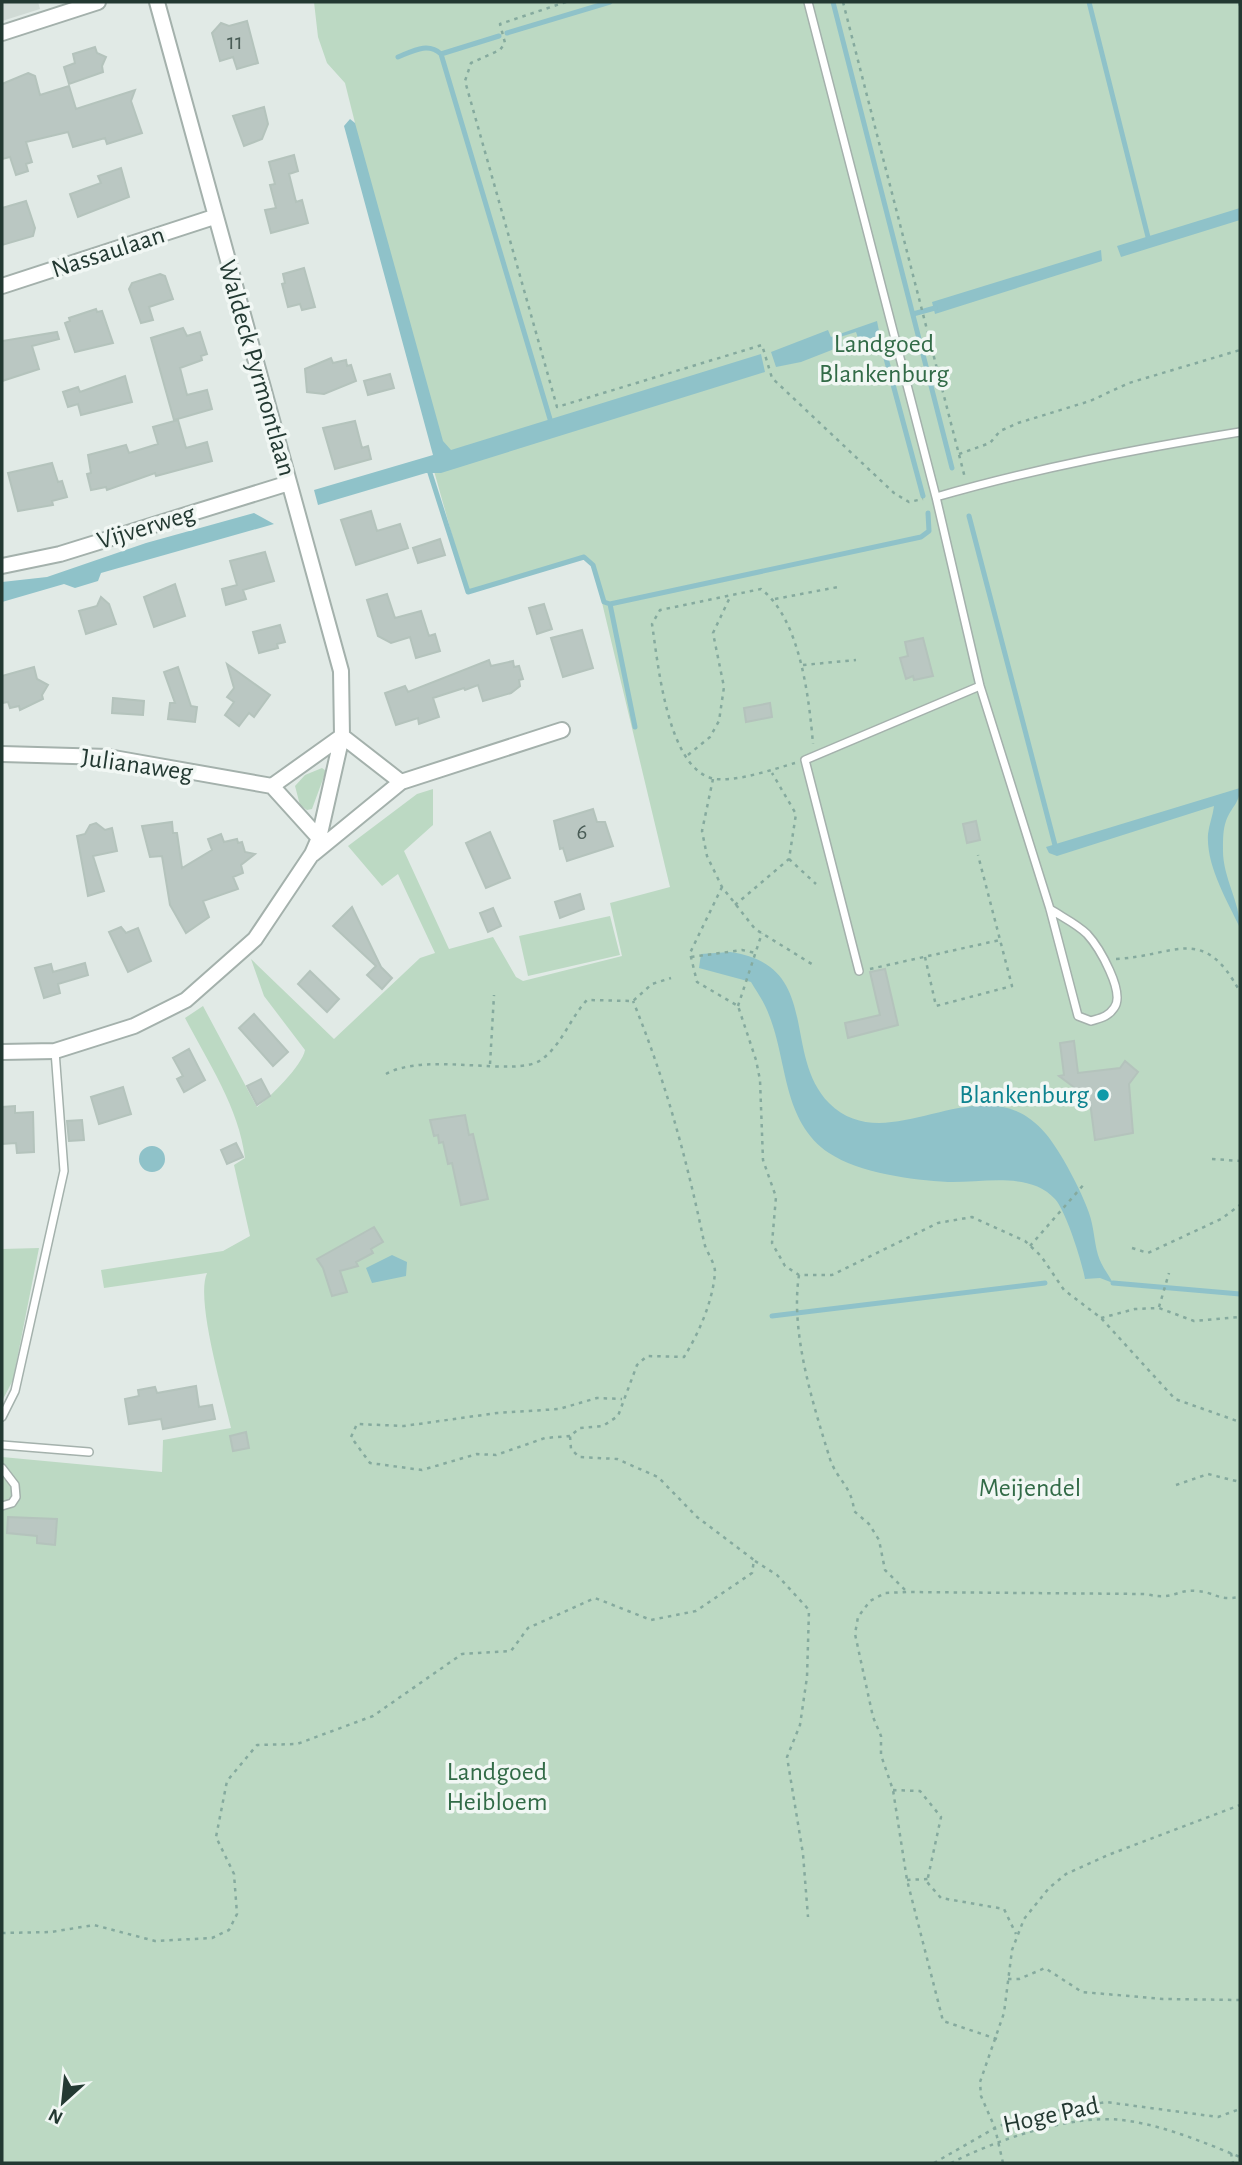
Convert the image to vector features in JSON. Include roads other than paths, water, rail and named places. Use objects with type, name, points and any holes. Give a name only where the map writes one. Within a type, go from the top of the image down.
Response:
[{"type":"street","points":[[2,33],[99,2]]},
{"type":"street","name":"Waldeck Pyrmontlaan","points":[[157,2],[341,671],[342,736],[319,838],[312,855]]},
{"type":"street","name":"Nassaulaan","points":[[2,286],[214,217]]},
{"type":"street","name":"Vijverweg","points":[[2,566],[60,554],[289,483]]},
{"type":"street","points":[[2,1052],[55,1051],[134,1026],[186,1000],[255,939],[312,855],[401,782],[562,730]]},
{"type":"street","points":[[319,838],[272,786],[342,736],[401,782]]},
{"type":"street","name":"Julianaweg","points":[[2,754],[108,757],[272,786]]},
{"type":"lane","points":[[808,2],[936,497],[979,686],[1050,909],[1078,1016],[1091,1021],[1108,1015],[1117,1006],[1118,990],[1102,957],[1086,934],[1050,909]]},
{"type":"lane","points":[[936,497],[1128,451],[1240,432]]},
{"type":"lane","points":[[859,971],[805,760],[979,686]]},
{"type":"lane","points":[[2,1417],[15,1391],[64,1171],[55,1051]]},
{"type":"lane","points":[[2,1444],[89,1452]]},
{"type":"lane","points":[[2,1468],[15,1485],[16,1497],[12,1503],[2,1506]]},
{"type":"water","points":[[350,119],[355,123],[443,441],[451,450],[761,354],[765,372],[441,473],[426,473],[318,505],[314,490],[433,455],[344,126]]},
{"type":"water","points":[[1240,208],[1240,220],[1121,257],[1117,246]]},
{"type":"water","points":[[1101,250],[1102,261],[935,314],[932,302]]},
{"type":"water","points":[[877,321],[880,336],[859,341],[856,332],[840,337],[842,346],[801,362],[776,367],[771,352],[828,330],[831,337]]},
{"type":"water","points":[[254,513],[274,524],[101,573],[98,581],[75,588],[64,584],[2,602],[2,582],[47,577],[146,543]]},
{"type":"water","points":[[1240,788],[1239,798],[1225,824],[1223,859],[1240,928],[1218,882],[1210,858],[1208,834],[1214,806],[1057,856],[1049,853],[1046,847]]},
{"type":"water","points":[[730,952],[759,960],[778,974],[790,993],[806,1061],[815,1083],[829,1103],[853,1119],[880,1123],[908,1120],[966,1107],[994,1106],[1021,1113],[1046,1134],[1081,1194],[1091,1218],[1099,1259],[1113,1283],[1100,1278],[1085,1279],[1064,1214],[1055,1199],[1045,1190],[1004,1180],[948,1182],[886,1174],[855,1166],[829,1153],[802,1125],[794,1108],[769,1015],[751,982],[699,968],[701,954]]},
{"type":"water","points":[[152,1146],[161,1150],[165,1159],[161,1168],[152,1172],[143,1168],[139,1159],[143,1150]]},
{"type":"water","points":[[392,1255],[407,1262],[406,1276],[372,1283],[366,1268]]},
{"type":"waterway","points":[[507,33],[610,2]]},
{"type":"waterway","points":[[833,2],[952,468]]},
{"type":"waterway","points":[[1089,2],[1148,237]]},
{"type":"waterway","points":[[499,36],[441,54],[550,419]]},
{"type":"waterway","points":[[398,57],[426,48],[441,54]]},
{"type":"waterway","points":[[913,314],[935,308]]},
{"type":"waterway","points":[[880,336],[923,496]]},
{"type":"waterway","points":[[430,473],[468,592],[584,557],[593,565],[604,602],[610,604],[921,537],[929,531],[928,513]]},
{"type":"waterway","points":[[969,516],[1056,849]]},
{"type":"waterway","points":[[610,604],[635,727]]},
{"type":"waterway","points":[[772,1316],[1045,1283]]},
{"type":"waterway","points":[[1113,1283],[1240,1294]]},
{"type":"place","name":"Blankenburg","points":[[1103,1095]]},
{"type":"park label","name":"Landgoed Blankenburg","points":[[884,359]]},
{"type":"park label","name":"Meijendel","points":[[1030,1488]]},
{"type":"park label","name":"Landgoed Heibloem","points":[[497,1786]]}]
